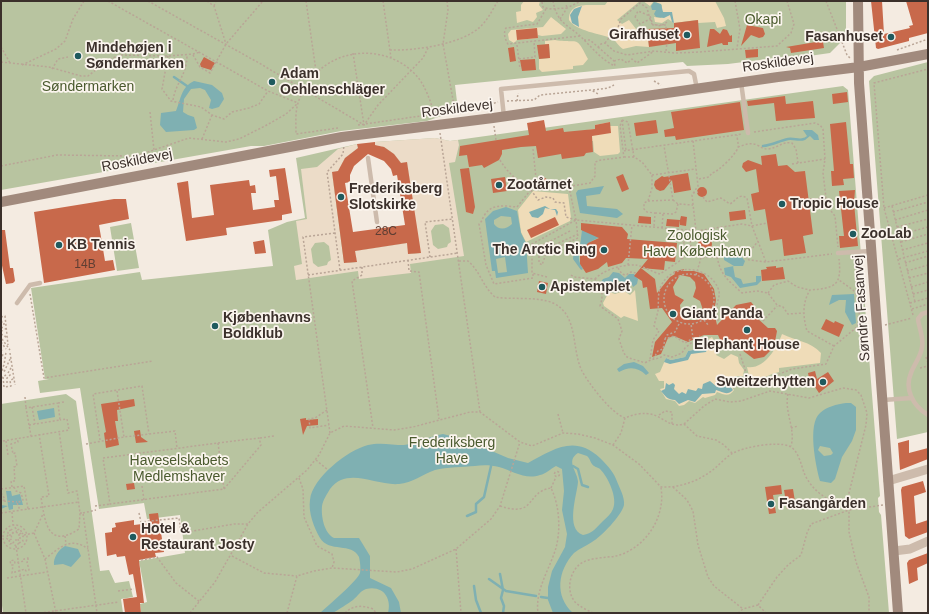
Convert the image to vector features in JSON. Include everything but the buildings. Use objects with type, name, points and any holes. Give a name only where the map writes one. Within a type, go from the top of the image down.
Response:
[{"type":"street","name":"Søndre Fasanvej","points":[[858,1],[859,82],[898,613]]},
{"type":"street","name":"Roskildevej","points":[[1,202],[342,132],[365,132],[439,125],[492,114],[504,117],[741,82],[859,67],[923,54],[928,50]]},
{"type":"street","points":[[888,481],[928,469]]},
{"type":"street","points":[[894,551],[910,548],[928,541]]},
{"type":"lane","points":[[504,117],[501,89],[689,72],[694,74],[697,89]]},
{"type":"lane","points":[[741,82],[748,133]]},
{"type":"lane","points":[[368,158],[377,222]]},
{"type":"lane","points":[[838,253],[871,251]]},
{"type":"lane","points":[[17,303],[30,285],[40,283]]},
{"type":"lane","points":[[928,312],[922,314],[918,319],[923,343],[909,381],[912,398],[916,406],[928,415]]},
{"type":"lane","points":[[883,400],[912,398]]},
{"type":"path","points":[[22,65],[56,49],[65,42],[73,19],[84,1]]},
{"type":"path","points":[[108,1],[268,91],[298,103]]},
{"type":"path","points":[[148,1],[304,89],[365,132]]},
{"type":"path","points":[[207,1],[214,6],[226,44]]},
{"type":"path","points":[[214,6],[216,1]]},
{"type":"path","points":[[193,54],[200,67],[210,73],[218,62],[226,44],[263,1]]},
{"type":"path","points":[[306,1],[316,71]]},
{"type":"path","points":[[383,1],[391,58]]},
{"type":"path","points":[[447,1],[448,10],[443,44],[455,111]]},
{"type":"path","points":[[390,50],[411,51],[428,48],[443,44],[472,32],[479,28],[487,20],[498,1]]},
{"type":"path","points":[[546,9],[542,2],[553,1],[560,19],[610,64],[615,66],[614,61],[590,40],[584,40]]},
{"type":"path","points":[[546,9],[568,8],[582,1]]},
{"type":"path","points":[[735,1],[740,29],[737,49]]},
{"type":"path","points":[[605,43],[614,50],[626,55],[654,51],[666,52],[776,46],[791,33],[794,24],[787,1]]},
{"type":"path","points":[[826,1],[847,55],[859,67]]},
{"type":"path","points":[[598,47],[605,43],[617,30],[621,20],[640,3],[647,8],[652,24],[661,26],[667,22]]},
{"type":"path","points":[[566,4],[568,8]]},
{"type":"path","points":[[560,19],[568,8]]},
{"type":"path","points":[[546,9],[537,24],[506,28],[504,31],[505,39],[508,44],[580,36]]},
{"type":"path","points":[[650,19],[640,24],[635,17],[638,11],[650,16],[653,25],[666,25],[666,28]]},
{"type":"path","points":[[912,43],[928,39]]},
{"type":"path","points":[[519,59],[535,57],[534,41]]},
{"type":"path","points":[[666,52],[668,43]]},
{"type":"path","points":[[517,44],[520,69]]},
{"type":"path","points":[[1,47],[10,63]]},
{"type":"path","points":[[365,132],[378,105],[423,58],[428,48]]},
{"type":"path","points":[[614,61],[621,59],[627,63],[632,59],[637,63],[654,51]]},
{"type":"path","points":[[1,62],[52,69],[75,76],[88,76],[110,59],[121,55],[168,56],[187,55],[200,52]]},
{"type":"path","points":[[353,53],[365,132]]},
{"type":"path","points":[[340,270],[327,172],[343,154],[344,147],[342,132],[296,134],[298,103],[304,89],[316,71],[327,63],[353,53],[376,54],[391,58],[411,71],[426,90],[434,114]]},
{"type":"path","points":[[174,101],[179,84],[186,71],[187,55]]},
{"type":"path","points":[[168,56],[162,89],[168,99],[201,107],[212,115],[224,120],[232,112],[259,104],[268,91]]},
{"type":"path","points":[[52,69],[58,59],[68,57]]},
{"type":"path","points":[[877,326],[912,318],[914,316],[884,208],[874,83],[928,69]]},
{"type":"path","points":[[653,81],[671,92]]},
{"type":"path","points":[[496,140],[492,103],[534,100],[540,94],[593,90],[618,84]]},
{"type":"path","points":[[593,90],[607,102]]},
{"type":"path","points":[[1,166],[56,155],[130,156],[154,150],[189,138],[226,142],[239,140],[286,114],[298,103]]},
{"type":"path","points":[[484,110],[492,114]]},
{"type":"path","points":[[356,126],[365,132],[434,114],[455,111],[458,113],[471,111]]},
{"type":"path","points":[[150,112],[154,150]]},
{"type":"path","points":[[202,139],[212,115]]},
{"type":"path","points":[[622,120],[628,122],[634,157]]},
{"type":"path","points":[[622,120],[626,150]]},
{"type":"path","points":[[622,120],[620,126],[624,157]]},
{"type":"path","points":[[623,150],[693,142],[815,123],[820,125],[823,129],[825,160],[823,173],[827,206],[835,216],[840,273],[839,280],[829,288],[810,290],[797,287],[788,281],[774,285],[768,293]]},
{"type":"path","points":[[439,125],[480,412]]},
{"type":"path","points":[[737,135],[738,147]]},
{"type":"path","points":[[698,180],[709,177],[712,173],[718,172],[738,147],[749,144],[756,144],[761,148],[768,149],[786,141],[792,143],[796,149],[798,163]]},
{"type":"path","points":[[692,253],[690,240],[696,231],[693,193],[698,186],[693,142]]},
{"type":"path","points":[[664,146],[673,200],[678,204],[693,205]]},
{"type":"path","points":[[533,149],[537,188]]},
{"type":"path","points":[[500,160],[505,169],[514,178],[533,187],[545,189],[590,183],[595,176],[595,162],[624,157],[634,157],[642,162],[652,175],[652,188],[648,201],[644,203],[644,209],[646,212],[663,214],[676,212],[678,204]]},
{"type":"path","points":[[792,164],[825,160]]},
{"type":"path","points":[[652,175],[697,169]]},
{"type":"path","points":[[533,187],[517,208],[507,205],[496,207],[487,212],[479,224],[486,265],[494,284],[533,278],[532,244],[576,220]]},
{"type":"path","points":[[569,187],[578,234],[548,248],[542,265],[539,264],[539,247],[570,231]]},
{"type":"path","points":[[531,190],[538,200],[546,197],[553,198],[555,202],[564,203],[566,217],[576,220],[696,231],[742,224],[752,226],[767,223]]},
{"type":"path","points":[[693,193],[698,192]]},
{"type":"path","points":[[884,208],[928,195]]},
{"type":"path","points":[[703,197],[707,202],[721,198],[730,204],[738,196],[747,198],[749,218],[766,262]]},
{"type":"path","points":[[810,199],[826,198]]},
{"type":"path","points":[[648,201],[673,200]]},
{"type":"path","points":[[893,212],[928,202]]},
{"type":"path","points":[[892,206],[915,302]]},
{"type":"path","points":[[895,220],[928,210]]},
{"type":"path","points":[[654,227],[655,213]]},
{"type":"path","points":[[662,228],[663,214]]},
{"type":"path","points":[[897,228],[928,218]]},
{"type":"path","points":[[430,257],[425,222],[453,219]]},
{"type":"path","points":[[628,265],[632,225]]},
{"type":"path","points":[[898,235],[928,227]]},
{"type":"path","points":[[681,260],[686,230]]},
{"type":"path","points":[[190,613],[215,582],[248,524],[257,513],[299,478],[316,460],[330,433],[303,237],[335,233]]},
{"type":"path","points":[[900,242],[928,234]]},
{"type":"path","points":[[595,279],[600,273],[628,265],[638,265],[660,274],[681,260],[687,253],[692,253],[701,258],[742,254],[752,249],[758,240]]},
{"type":"path","points":[[902,250],[928,243]]},
{"type":"path","points":[[898,259],[928,251]]},
{"type":"path","points":[[308,275],[458,253]]},
{"type":"path","points":[[742,254],[749,260],[766,262],[838,253]]},
{"type":"path","points":[[905,263],[928,256]]},
{"type":"path","points":[[717,257],[719,268],[724,277],[742,293],[757,291],[768,293],[777,305],[784,308],[788,314],[805,312]]},
{"type":"path","points":[[696,275],[701,258]]},
{"type":"path","points":[[408,260],[410,271],[418,272],[439,419]]},
{"type":"path","points":[[459,261],[468,261],[475,266],[488,291],[495,297],[551,302],[563,309],[570,320],[582,370],[611,409],[625,418],[646,412],[658,415],[672,424],[684,424],[704,406],[716,399],[730,402],[741,401],[770,391],[809,398],[843,388],[856,390],[861,395],[866,413],[866,425],[849,493],[849,532],[869,597],[868,613]]},
{"type":"path","points":[[907,271],[928,265]]},
{"type":"path","points":[[362,267],[362,276],[352,281],[373,428]]},
{"type":"path","points":[[618,268],[622,274],[626,275],[631,272],[636,273]]},
{"type":"path","points":[[650,359],[653,340],[659,331],[654,326],[658,311],[659,291],[663,283],[672,274],[683,269],[697,270],[710,277],[719,291],[719,298],[716,307],[718,322]]},
{"type":"path","points":[[532,273],[547,277]]},
{"type":"path","points":[[909,278],[928,273]]},
{"type":"path","points":[[571,275],[574,277],[595,279]]},
{"type":"path","points":[[681,275],[696,275],[706,281],[713,291],[713,307],[703,320],[691,323],[680,322],[668,313],[664,298],[665,291],[669,284],[681,275]]},
{"type":"path","points":[[595,279],[601,288],[603,296],[600,306],[618,319],[622,331],[619,339],[624,355],[629,360],[645,363],[650,359],[659,359],[664,355],[672,357],[682,354],[685,348],[700,336]]},
{"type":"path","points":[[740,354],[747,380],[759,382],[792,369],[826,364],[834,346],[857,327],[860,320],[857,295],[853,290],[839,280]]},
{"type":"path","points":[[911,287],[928,282]]},
{"type":"path","points":[[27,289],[30,293],[44,378],[153,361]]},
{"type":"path","points":[[810,290],[804,300],[804,320],[807,331],[834,346]]},
{"type":"path","points":[[913,294],[928,290]]},
{"type":"path","points":[[910,303],[928,298]]},
{"type":"path","points":[[912,309],[928,304]]},
{"type":"path","points":[[763,321],[777,305]]},
{"type":"path","points":[[1,317],[2,324],[6,324],[8,345],[10,350]]},
{"type":"path","points":[[703,320],[710,326]]},
{"type":"path","points":[[676,337],[675,332],[680,322]]},
{"type":"path","points":[[665,339],[676,337],[685,343],[694,338],[691,323]]},
{"type":"path","points":[[1,327],[6,329]]},
{"type":"path","points":[[653,359],[658,351],[663,349],[667,335],[675,332]]},
{"type":"path","points":[[1,334],[8,338]]},
{"type":"path","points":[[2,339],[8,345]]},
{"type":"path","points":[[1,349],[5,348],[2,343],[5,342]]},
{"type":"path","points":[[6,352],[2,370],[4,372],[11,357]]},
{"type":"path","points":[[10,353],[15,385]]},
{"type":"path","points":[[1,360],[3,355],[6,356]]},
{"type":"path","points":[[926,355],[928,363]]},
{"type":"path","points":[[8,373],[12,366]]},
{"type":"path","points":[[7,383],[7,378],[13,372]]},
{"type":"path","points":[[6,375],[2,377],[4,387],[11,386],[10,381],[14,378]]},
{"type":"path","points":[[100,440],[93,394],[142,386],[149,434]]},
{"type":"path","points":[[117,390],[124,437]]},
{"type":"path","points":[[788,394],[786,402],[793,438],[790,446]]},
{"type":"path","points":[[25,397],[31,436]]},
{"type":"path","points":[[26,408],[64,402]]},
{"type":"path","points":[[58,403],[60,420]]},
{"type":"path","points":[[32,407],[35,424]]},
{"type":"path","points":[[327,410],[315,418],[309,419],[310,428],[329,425]]},
{"type":"path","points":[[658,415],[665,411],[672,412],[672,424]]},
{"type":"path","points":[[330,433],[344,426],[394,430],[413,427],[470,412],[480,412],[520,442],[535,445],[563,433],[587,435],[613,446],[639,464],[660,487],[662,498],[659,516],[643,539],[632,550],[617,555],[596,558],[581,564],[573,573],[569,588],[571,595],[582,608],[594,613]]},
{"type":"path","points":[[558,414],[563,433]]},
{"type":"path","points":[[613,446],[621,433],[625,418]]},
{"type":"path","points":[[5,441],[69,430],[67,419],[29,425]]},
{"type":"path","points":[[684,424],[697,436],[716,440],[732,453]]},
{"type":"path","points":[[791,428],[798,426]]},
{"type":"path","points":[[59,431],[68,493],[77,491],[78,502],[82,513],[97,613]]},
{"type":"path","points":[[86,444],[100,440],[175,431],[177,448]]},
{"type":"path","points":[[39,434],[49,496],[40,497],[50,532],[54,535],[65,535],[79,529],[82,513]]},
{"type":"path","points":[[110,504],[103,458],[274,436]]},
{"type":"path","points":[[5,441],[11,444],[18,442],[17,438]]},
{"type":"path","points":[[96,506],[224,489],[261,445],[259,438]]},
{"type":"path","points":[[5,441],[8,455]]},
{"type":"path","points":[[231,556],[264,573],[297,576],[314,570],[332,568],[397,572],[412,569],[456,549],[491,519],[500,506],[520,442]]},
{"type":"path","points":[[218,443],[224,489]]},
{"type":"path","points":[[1,503],[4,501],[17,502],[23,500],[22,493],[16,491],[11,481],[15,481],[14,467],[17,466],[15,453],[13,454],[11,444]]},
{"type":"path","points":[[660,487],[673,488],[700,478],[732,453],[769,444],[790,446],[797,453],[810,485],[819,494],[849,510]]},
{"type":"path","points":[[316,460],[328,470]]},
{"type":"path","points":[[538,613],[539,595],[546,570],[555,551],[558,536],[559,523],[551,488],[557,476]]},
{"type":"path","points":[[299,478],[303,489],[304,517],[318,546],[332,554],[334,562],[332,568]]},
{"type":"path","points":[[1,489],[24,486],[28,509]]},
{"type":"path","points":[[142,486],[144,500]]},
{"type":"path","points":[[500,506],[513,510],[523,509],[542,489],[551,488]]},
{"type":"path","points":[[673,488],[687,500],[692,511],[700,556],[708,577],[714,586],[743,609]]},
{"type":"path","points":[[1,493],[4,497],[4,501]]},
{"type":"path","points":[[17,502],[20,510]]},
{"type":"path","points":[[1,512],[12,512],[78,502]]},
{"type":"path","points":[[738,613],[743,609],[758,605],[781,573],[801,555],[811,524],[849,510],[890,505]]},
{"type":"path","points":[[82,513],[96,510]]},
{"type":"path","points":[[12,512],[14,528],[17,530],[20,529],[22,533],[27,536],[34,533]]},
{"type":"path","points":[[44,513],[39,520],[34,533],[45,559],[55,612]]},
{"type":"path","points":[[139,513],[141,522],[179,518],[181,533],[234,524],[248,524]]},
{"type":"path","points":[[13,525],[21,526],[27,536],[25,544],[17,549],[8,547],[3,540],[5,530],[13,525]]},
{"type":"path","points":[[3,540],[8,535],[8,531],[14,528]]},
{"type":"path","points":[[12,530],[12,538],[14,540]]},
{"type":"path","points":[[8,535],[16,532],[17,530]]},
{"type":"path","points":[[19,534],[19,543]]},
{"type":"path","points":[[16,546],[23,541],[22,538],[24,535]]},
{"type":"path","points":[[65,535],[66,544]]},
{"type":"path","points":[[6,538],[9,540],[10,544],[13,543],[17,549],[26,613]]},
{"type":"path","points":[[14,540],[22,538]]},
{"type":"path","points":[[45,559],[66,544],[74,543],[88,549]]},
{"type":"path","points":[[456,549],[461,613]]},
{"type":"path","points":[[141,560],[158,557],[176,583],[200,602]]},
{"type":"path","points":[[28,558],[27,562],[30,570],[20,570],[12,573],[13,565],[10,565],[10,561],[19,562],[28,558]]},
{"type":"path","points":[[6,578],[47,572]]},
{"type":"path","points":[[287,613],[297,576]]},
{"type":"path","points":[[118,591],[134,588]]},
{"type":"path","points":[[40,613],[119,602]]},
{"type":"path","points":[[758,605],[766,613]]},
{"type":"path","points":[[345,613],[350,608],[358,606],[373,609],[376,613]]},
{"type":"green space","name":"Søndermarken","points":[[1,1],[846,1],[846,37],[830,53],[795,58],[791,56],[728,64],[687,66],[683,62],[455,85],[458,110],[427,121],[341,131],[264,146],[251,146],[1,190]]},
{"type":"green space","points":[[928,62],[928,432],[897,439],[869,81],[874,76]]},
{"type":"green space","points":[[843,86],[848,90],[880,496],[878,498],[879,512],[881,515],[889,613],[139,613],[141,612],[140,604],[147,602],[139,561],[185,553],[180,515],[147,519],[144,503],[99,509],[80,388],[40,393],[38,381],[49,379],[45,379],[31,288],[140,272],[142,280],[273,266],[268,230],[287,222],[305,218],[296,158],[357,144],[358,148],[345,158],[338,171],[332,172],[345,263],[357,261],[355,251],[407,243],[409,254],[421,252],[407,162],[401,163],[394,154],[375,142],[435,138],[450,141]]},
{"type":"green space","points":[[131,223],[139,268],[117,271],[110,227]]},
{"type":"green space","points":[[66,394],[76,401],[100,571],[109,570],[115,583],[129,581],[133,597],[121,599],[123,613],[3,613],[1,598],[1,404]]},
{"type":"sand","points":[[524,1],[540,1],[539,5],[543,10],[536,13],[537,17],[533,22],[527,20],[517,23],[516,12],[521,11],[521,5]]},
{"type":"sand","points":[[608,1],[640,1],[617,20],[622,24],[629,20],[643,38],[648,38],[649,47],[636,46],[623,49],[613,39],[577,27],[569,20],[573,9],[577,7],[582,5],[605,5]]},
{"type":"sand","points":[[643,1],[654,1],[650,6]]},
{"type":"sand","points":[[654,1],[715,1],[724,18],[726,26],[717,28],[715,22],[698,23],[697,20],[674,23],[668,19],[662,23],[655,22],[654,17],[661,18],[665,13],[662,11],[662,5]]},
{"type":"sand","points":[[551,17],[566,29],[561,34],[538,35],[538,38],[517,40],[514,43],[509,40],[508,34],[511,30],[543,27]]},
{"type":"sand","points":[[555,40],[578,43],[588,59],[583,65],[573,66],[573,69],[542,72],[539,69],[539,59],[550,58],[549,44],[545,44],[545,41]]},
{"type":"sand","points":[[610,122],[610,126],[618,126],[620,152],[618,154],[600,156],[594,152],[593,141],[589,141],[587,130],[595,129],[595,125]]},
{"type":"sand","points":[[533,191],[568,194],[571,218],[570,221],[526,242],[521,232],[518,210]]},
{"type":"sand","points":[[635,290],[638,321],[624,316],[621,318],[604,306],[603,303],[609,292],[615,294],[624,291],[630,295]]},
{"type":"sand","points":[[782,334],[817,349],[821,353],[820,363],[779,368],[779,372],[750,380],[747,367],[753,367],[764,362],[777,345]]},
{"type":"sand","points":[[712,337],[719,350],[716,355],[724,359],[731,354],[738,357],[739,363],[744,370],[743,376],[736,376],[733,379],[735,384],[731,386],[734,390],[727,395],[717,392],[715,395],[705,398],[703,397],[695,403],[689,401],[684,405],[679,406],[675,401],[666,399],[660,389],[664,388],[664,381],[659,381],[655,374],[660,372],[666,358],[671,360],[685,357],[688,351],[703,348],[705,341]]},
{"type":"shaded area","points":[[435,138],[450,141],[458,140],[459,145],[455,162],[449,163],[464,256],[410,264],[411,273],[359,279],[358,271],[296,280],[294,266],[302,264],[296,221],[307,219],[301,169],[317,167],[338,149],[357,144],[358,148],[345,158],[338,171],[332,172],[344,263],[357,262],[355,251],[407,243],[409,254],[420,253],[407,162],[401,163],[394,154],[384,147],[375,145],[375,142]],"holes":[[[443,224],[449,228],[451,242],[447,247],[438,249],[433,245],[431,231],[435,225]],[[324,242],[329,246],[331,260],[327,265],[318,267],[313,263],[311,249],[315,243]]]},
{"type":"water","points":[[654,2],[661,4],[663,12],[672,12],[674,23],[672,22],[670,15],[664,18],[656,17],[654,14],[656,10],[652,10],[651,6]]},
{"type":"water","points":[[582,6],[578,17],[579,27],[572,23],[570,15],[574,9]]},
{"type":"water","points":[[194,81],[212,85],[222,93],[224,99],[219,107],[212,109],[209,108],[211,100],[205,90],[200,88],[191,89],[184,99],[183,112],[194,117],[197,128],[194,130],[166,132],[160,125],[161,113],[176,111],[184,90]]},
{"type":"water","points":[[803,130],[812,130],[818,135],[819,140],[814,140],[810,136],[805,140],[804,138],[807,136]]},
{"type":"water","points":[[604,186],[600,194],[586,196],[587,206],[617,209],[623,214],[617,218],[580,213],[576,193],[578,190]]},
{"type":"water","points":[[545,206],[550,209],[545,208],[543,214],[538,218],[532,217],[529,212]]},
{"type":"water","points":[[506,207],[517,211],[521,233],[526,243],[528,273],[496,278],[495,271],[492,271],[485,219],[493,211]],"holes":[[[501,216],[511,217],[512,224],[508,227],[498,228],[494,224],[494,220]],[[505,257],[507,272],[498,273],[496,259]]]},
{"type":"water","points":[[550,209],[556,209],[558,212],[557,216],[555,210]]},
{"type":"water","points":[[582,230],[613,231],[593,240],[582,249],[579,254],[579,261],[583,269],[581,270],[573,259],[574,250],[580,246]]},
{"type":"water","points":[[740,255],[745,261],[743,266],[734,266],[724,260],[724,257]]},
{"type":"water","points":[[733,266],[735,277],[741,279],[743,284],[756,282],[756,276],[761,276],[761,281],[757,285],[740,288],[731,277],[725,275],[724,268]]},
{"type":"water","points":[[613,272],[619,273],[625,278],[629,274],[634,274],[638,279],[637,284],[633,287],[631,282],[627,287],[618,280],[617,284],[610,287],[611,289],[607,291],[601,282],[603,279],[609,277]]},
{"type":"water","points":[[854,294],[856,323],[852,325],[845,312],[846,300],[839,300],[829,305],[832,295]]},
{"type":"water","points":[[708,339],[710,342],[706,352],[691,354],[688,360],[670,364],[664,362],[666,358],[671,360],[685,357],[688,351],[703,348],[705,341]]},
{"type":"water","points":[[634,362],[643,366],[649,373],[646,375],[640,370],[633,368],[619,372],[617,369],[624,364]]},
{"type":"water","points":[[733,380],[734,384],[730,386],[733,390],[731,392],[725,393],[716,390],[715,393],[702,394],[695,402],[688,400],[679,404],[675,400],[667,397],[661,391],[665,389],[666,383],[669,385],[673,383],[675,385],[674,389],[679,394],[682,392],[686,394],[688,389],[696,391],[698,388],[702,389],[703,384],[710,381],[717,387],[720,382],[727,384]]},
{"type":"water","points":[[843,403],[851,403],[856,407],[856,430],[852,441],[842,457],[835,479],[831,483],[820,481],[816,466],[813,436],[816,419],[825,409]],"holes":[[[820,446],[830,448],[833,453],[831,455],[824,456],[818,450]]]},
{"type":"water","points":[[54,408],[55,417],[39,420],[37,411]]},
{"type":"water","points":[[443,434],[466,440],[508,458],[528,463],[555,449],[572,446],[581,447],[600,458],[611,470],[622,492],[624,505],[606,531],[574,553],[564,567],[560,583],[561,591],[563,599],[573,613],[553,613],[548,600],[548,587],[552,571],[565,547],[567,534],[562,510],[564,491],[562,469],[556,466],[546,473],[535,476],[524,476],[499,467],[484,465],[435,470],[408,482],[399,484],[353,478],[337,482],[325,497],[322,510],[324,524],[328,532],[334,538],[359,538],[370,556],[370,578],[391,588],[399,602],[401,613],[388,613],[389,602],[385,594],[372,588],[362,591],[333,613],[320,613],[354,581],[360,573],[360,567],[359,557],[356,552],[346,548],[334,547],[324,543],[320,538],[312,520],[310,510],[312,492],[317,483],[332,466],[360,448],[377,444],[404,445],[419,442]],"holes":[[[578,453],[587,456],[593,465],[600,469],[606,477],[613,494],[614,504],[610,514],[592,532],[583,535],[578,532],[574,526],[573,511],[578,482],[572,463],[574,456]]]},
{"type":"water","points":[[6,491],[11,491],[12,496],[20,494],[23,505],[13,505],[13,509],[9,510]]},
{"type":"water","points":[[1,505],[8,506],[1,509]]},
{"type":"water","points":[[65,546],[78,549],[81,556],[71,567],[63,564],[54,565],[54,560],[57,554]]},
{"type":"waterway","points":[[174,77],[187,86]]},
{"type":"waterway","points":[[763,146],[788,139],[804,139]]},
{"type":"waterway","points":[[467,516],[476,512],[476,504],[484,497],[491,466]]},
{"type":"waterway","points":[[573,466],[578,469],[582,485],[588,487]]},
{"type":"waterway","points":[[500,574],[503,590],[501,598],[504,606],[503,613]]},
{"type":"waterway","points":[[489,579],[506,591],[536,596]]},
{"type":"waterway","points":[[474,586],[476,600],[481,613]]},
{"type":"waterway","points":[[541,597],[548,598]]},
{"type":"place","name":"Girafhuset","points":[[687,35]]},
{"type":"place","name":"Fasanhuset","points":[[891,37]]},
{"type":"place","name":"Mindehøjen i Søndermarken","points":[[78,56]]},
{"type":"place","name":"Adam Oehlenschläger","points":[[272,82]]},
{"type":"place","name":"Zootårnet","points":[[499,185]]},
{"type":"place","name":"Frederiksberg Slotskirke","points":[[341,197]]},
{"type":"place","name":"Tropic House","points":[[782,204]]},
{"type":"place","name":"ZooLab","points":[[853,234]]},
{"type":"place","name":"KB Tennis","points":[[59,245]]},
{"type":"place","name":"The Arctic Ring","points":[[604,250]]},
{"type":"place","name":"Apistemplet","points":[[542,287]]},
{"type":"place","name":"Giant Panda","points":[[673,314]]},
{"type":"place","name":"Kjøbenhavns Boldklub","points":[[215,326]]},
{"type":"place","name":"Elephant House","points":[[747,330]]},
{"type":"place","name":"Sweitzerhytten","points":[[823,382]]},
{"type":"place","name":"Fasangården","points":[[771,504]]},
{"type":"place","name":"Hotel & Restaurant Josty","points":[[133,537]]},
{"type":"park label","name":"Okapi","points":[[763,20]]},
{"type":"park label","name":"Zoologisk Have København","points":[[697,244]]},
{"type":"park label","name":"Frederiksberg Have","points":[[452,452]]},
{"type":"park label","name":"Haveselskabets Medlemshaver","points":[[179,470]]}]
